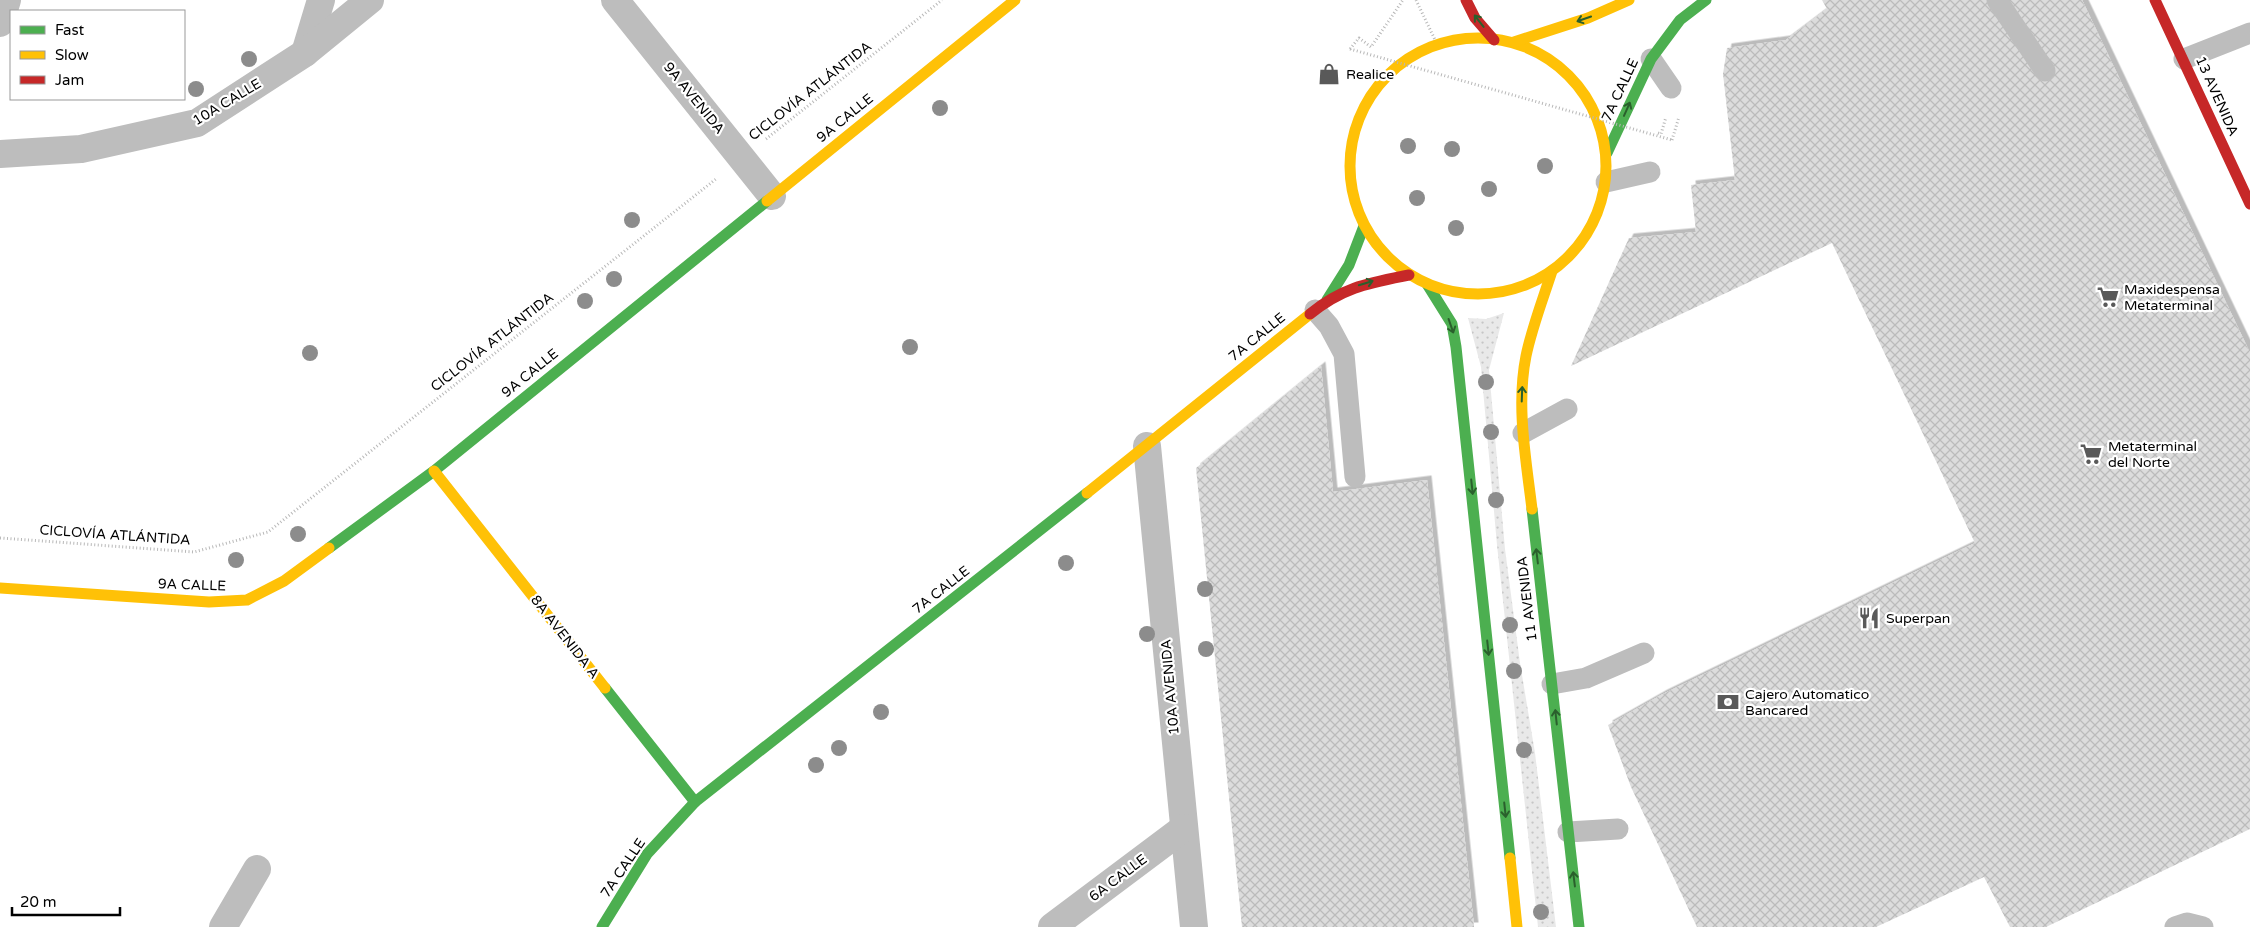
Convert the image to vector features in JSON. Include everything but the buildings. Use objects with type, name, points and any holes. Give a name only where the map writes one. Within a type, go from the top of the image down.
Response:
[{"type":"main road","name":"9A CALLE","points":[[0,588],[209,602],[247,600],[284,581],[434,471],[1015,0]]},
{"type":"main road","points":[[1466,0],[1475,18],[1494,40]]},
{"type":"main road","points":[[1514,42],[1588,18],[1629,0]]},
{"type":"main road","name":"7A CALLE","points":[[1607,153],[1651,59],[1680,20],[1706,0]]},
{"type":"main road","name":"13 AVENIDA","points":[[2155,0],[2250,204]]},
{"type":"main road","points":[[1468,37],[1494,40],[1514,42],[1549,57],[1578,83],[1598,116],[1607,153],[1606,182],[1599,210],[1581,245],[1552,271],[1512,290],[1469,294],[1427,284],[1409,275],[1383,254],[1364,226],[1352,196],[1349,165],[1353,134],[1362,111],[1384,78],[1408,58],[1443,39],[1468,37]]},
{"type":"main road","name":"7A CALLE","points":[[1320,306],[1349,268],[1358,249],[1364,226]]},
{"type":"main road","name":"11 AVENIDA","points":[[1552,271],[1526,356],[1522,393],[1523,433],[1579,927]]},
{"type":"main road","name":"7A CALLE","points":[[602,927],[647,854],[695,802],[1147,446],[1320,306],[1360,285],[1409,275]]},
{"type":"main road","points":[[1427,284],[1452,324],[1456,347],[1517,927]]},
{"type":"main road","name":"8A AVENIDA A","points":[[434,471],[695,802]]},
{"type":"street","points":[[0,23],[7,0]]},
{"type":"street","points":[[305,53],[321,0]]},
{"type":"street","name":"10A CALLE","points":[[0,154],[81,150],[197,123],[305,53],[370,0]]},
{"type":"street","name":"9A AVENIDA","points":[[615,0],[772,196]]},
{"type":"street","name":"10A AVENIDA","points":[[1147,446],[1194,927]]},
{"type":"street","name":"6A CALLE","points":[[1052,927],[1184,828]]},
{"type":"street","points":[[223,927],[257,869]]},
{"type":"lane","points":[[1997,0],[2045,71]]},
{"type":"lane","points":[[2184,59],[2250,33]]},
{"type":"lane","points":[[1651,59],[1671,88]]},
{"type":"lane","points":[[1606,182],[1650,172]]},
{"type":"lane","points":[[1320,306],[1344,354],[1355,477]]},
{"type":"lane","points":[[1523,433],[1567,409]]},
{"type":"lane","points":[[1552,684],[1586,678],[1644,653]]},
{"type":"lane","points":[[1568,832],[1618,829]]},
{"type":"lane","points":[[2175,927],[2188,923],[2203,927]]},
{"type":"path","name":"CICLOVÍA ATLÁNTIDA","points":[[0,538],[194,552],[268,532],[942,0]]},
{"type":"path","points":[[1404,0],[1371,46],[1360,38],[1350,49],[1672,140],[1679,116],[1674,114]]},
{"type":"path","points":[[1416,0],[1443,39]]},
{"type":"path","points":[[1658,133],[1661,134],[1668,112]]},
{"type":"shaded area","points":[[1504,313],[1489,370],[1505,549],[1520,663],[1535,753],[1556,927],[1538,927],[1497,545],[1481,367],[1468,318],[1486,319]]},
{"type":"traffic: fast","points":[[1607,153],[1651,59],[1680,20],[1706,0]]},
{"type":"traffic: fast","points":[[329,548],[434,471],[767,201]]},
{"type":"traffic: fast","points":[[1327,300],[1349,265],[1364,226]]},
{"type":"traffic: fast","points":[[1427,284],[1452,324],[1456,347],[1510,858]]},
{"type":"traffic: fast","points":[[602,927],[647,854],[695,802],[1087,493]]},
{"type":"traffic: fast","points":[[1532,509],[1579,927]]},
{"type":"traffic: fast","points":[[605,688],[695,802]]},
{"type":"traffic: slow","points":[[767,201],[1015,0]]},
{"type":"traffic: slow","points":[[1514,42],[1588,18],[1629,0]]},
{"type":"traffic: slow","points":[[1465,38],[1491,38],[1527,47],[1549,59],[1569,75],[1585,95],[1597,117],[1604,141],[1606,166],[1604,191],[1597,215],[1585,237],[1569,257],[1549,273],[1527,285],[1491,294],[1465,294],[1429,285],[1407,273],[1387,257],[1371,237],[1359,215],[1350,179],[1350,153],[1359,117],[1371,95],[1387,75],[1407,59],[1429,47],[1465,38]]},
{"type":"traffic: slow","points":[[1532,509],[1523,432],[1523,375],[1531,334],[1552,271]]},
{"type":"traffic: slow","points":[[1087,493],[1310,314]]},
{"type":"traffic: slow","points":[[434,471],[605,688]]},
{"type":"traffic: slow","points":[[0,588],[209,602],[247,600],[284,581],[329,548]]},
{"type":"traffic: slow","points":[[1510,858],[1517,927]]},
{"type":"traffic: jam","points":[[1466,0],[1475,18],[1494,40]]},
{"type":"traffic: jam","points":[[2155,0],[2250,204]]},
{"type":"traffic: jam","points":[[1310,314],[1334,298],[1357,287],[1409,275]]},
{"type":"place","name":"Realice","points":[[1329,74]]},
{"type":"place","name":"Maxidespensa Metaterminal","points":[[2108,297]]},
{"type":"place","name":"Metaterminal del Norte","points":[[2091,454]]},
{"type":"place","name":"Superpan","points":[[1869,618]]},
{"type":"place","name":"Cajero Automatico Bancared","points":[[1728,702]]}]
